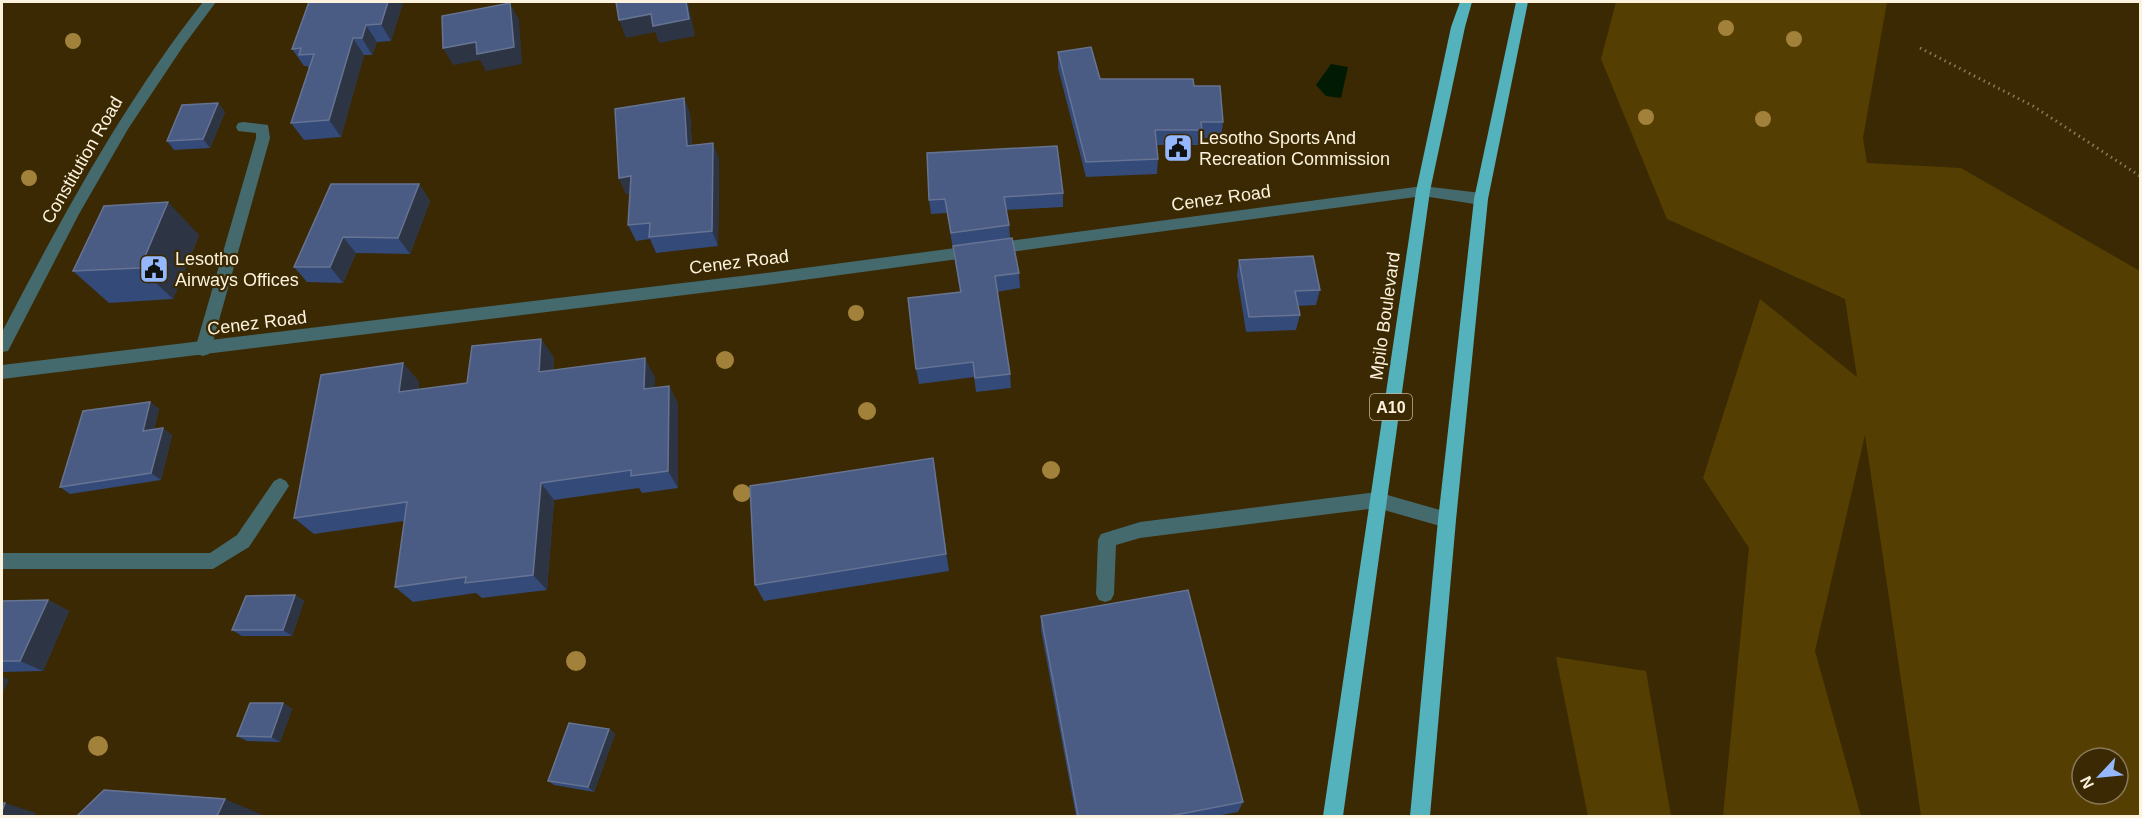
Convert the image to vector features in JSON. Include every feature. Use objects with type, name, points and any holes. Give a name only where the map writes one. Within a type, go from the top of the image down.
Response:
[{"type":"highway","name":"Mpilo Boulevard","points":[[1333,816],[1423,191],[1458,27],[1466,2]]},
{"type":"highway","points":[[1420,816],[1447,519],[1481,199],[1522,2]]},
{"type":"street","name":"Constitution Road","points":[[2,346],[102,157],[185,32],[210,2]]},
{"type":"street","points":[[202,349],[263,138],[263,129],[243,127]]},
{"type":"street","name":"Cenez Road","points":[[2,372],[774,278],[1423,191],[1481,199]]},
{"type":"street","points":[[2,561],[213,561],[243,541],[280,486]]},
{"type":"street","points":[[1105,594],[1107,540],[1140,530],[1377,500],[1447,519]]},
{"type":"path","points":[[1920,48],[2033,106],[2140,176]]},
{"type":"shaded area","points":[[1616,2],[1887,2],[1863,138],[1867,163],[1961,168],[2140,271],[2140,816],[1921,816],[1865,435],[1815,651],[1861,816],[1723,816],[1749,548],[1703,478],[1760,299],[1857,377],[1845,299],[1667,219],[1601,59]]},
{"type":"shaded area","points":[[1331,64],[1348,67],[1341,98],[1326,96],[1316,85]]},
{"type":"shaded area","points":[[1556,657],[1646,671],[1671,816],[1588,816]]},
{"type":"building","points":[[309,2],[388,2],[381,24],[366,25],[362,38],[353,38],[329,120],[291,123],[314,54],[299,55],[301,48],[292,49]]},
{"type":"building","points":[[616,2],[686,2],[689,19],[653,26],[651,14],[619,20]]},
{"type":"building","points":[[510,3],[514,47],[477,54],[476,42],[443,48],[442,16]]},
{"type":"building","points":[[1091,47],[1100,79],[1193,79],[1194,86],[1220,86],[1223,122],[1201,122],[1202,130],[1155,130],[1158,159],[1086,162],[1058,52]]},
{"type":"building","points":[[684,98],[687,146],[713,143],[712,231],[649,237],[650,223],[628,225],[631,176],[619,178],[615,109]]},
{"type":"building","points":[[218,103],[203,139],[167,141],[182,105]]},
{"type":"building","points":[[1057,146],[1063,193],[1004,197],[1009,225],[951,233],[945,199],[929,200],[927,153]]},
{"type":"building","points":[[331,184],[419,184],[398,238],[343,237],[330,267],[294,267]]},
{"type":"building","points":[[168,202],[140,268],[73,271],[104,206]]},
{"type":"building","points":[[1012,238],[1019,273],[995,276],[1010,374],[975,378],[973,362],[916,369],[908,298],[961,292],[953,246]]},
{"type":"building","points":[[1313,256],[1320,290],[1295,291],[1300,315],[1249,317],[1239,260]]},
{"type":"building","points":[[541,339],[539,372],[645,358],[644,389],[669,386],[668,471],[631,476],[631,470],[541,483],[533,575],[465,583],[466,577],[395,587],[407,502],[294,518],[321,375],[403,363],[399,392],[467,383],[472,346]]},
{"type":"building","points":[[150,402],[143,431],[163,428],[151,473],[60,487],[83,411]]},
{"type":"building","points":[[933,458],[946,554],[755,585],[750,486]]},
{"type":"building","points":[[1188,590],[1243,802],[1170,816],[1078,816],[1041,616]]},
{"type":"building","points":[[295,595],[283,630],[232,630],[246,596]]},
{"type":"building","points":[[48,600],[20,661],[2,661],[2,601]]},
{"type":"building","points":[[250,703],[283,703],[271,737],[237,736]]},
{"type":"building","points":[[569,723],[609,729],[588,787],[548,781]]},
{"type":"building","points":[[104,790],[225,799],[217,816],[77,816]]},
{"type":"place","name":"Lesotho Sports And Recreation Commission","points":[[1178,148]]},
{"type":"place","name":"Lesotho Airways Offices","points":[[154,269]]}]
